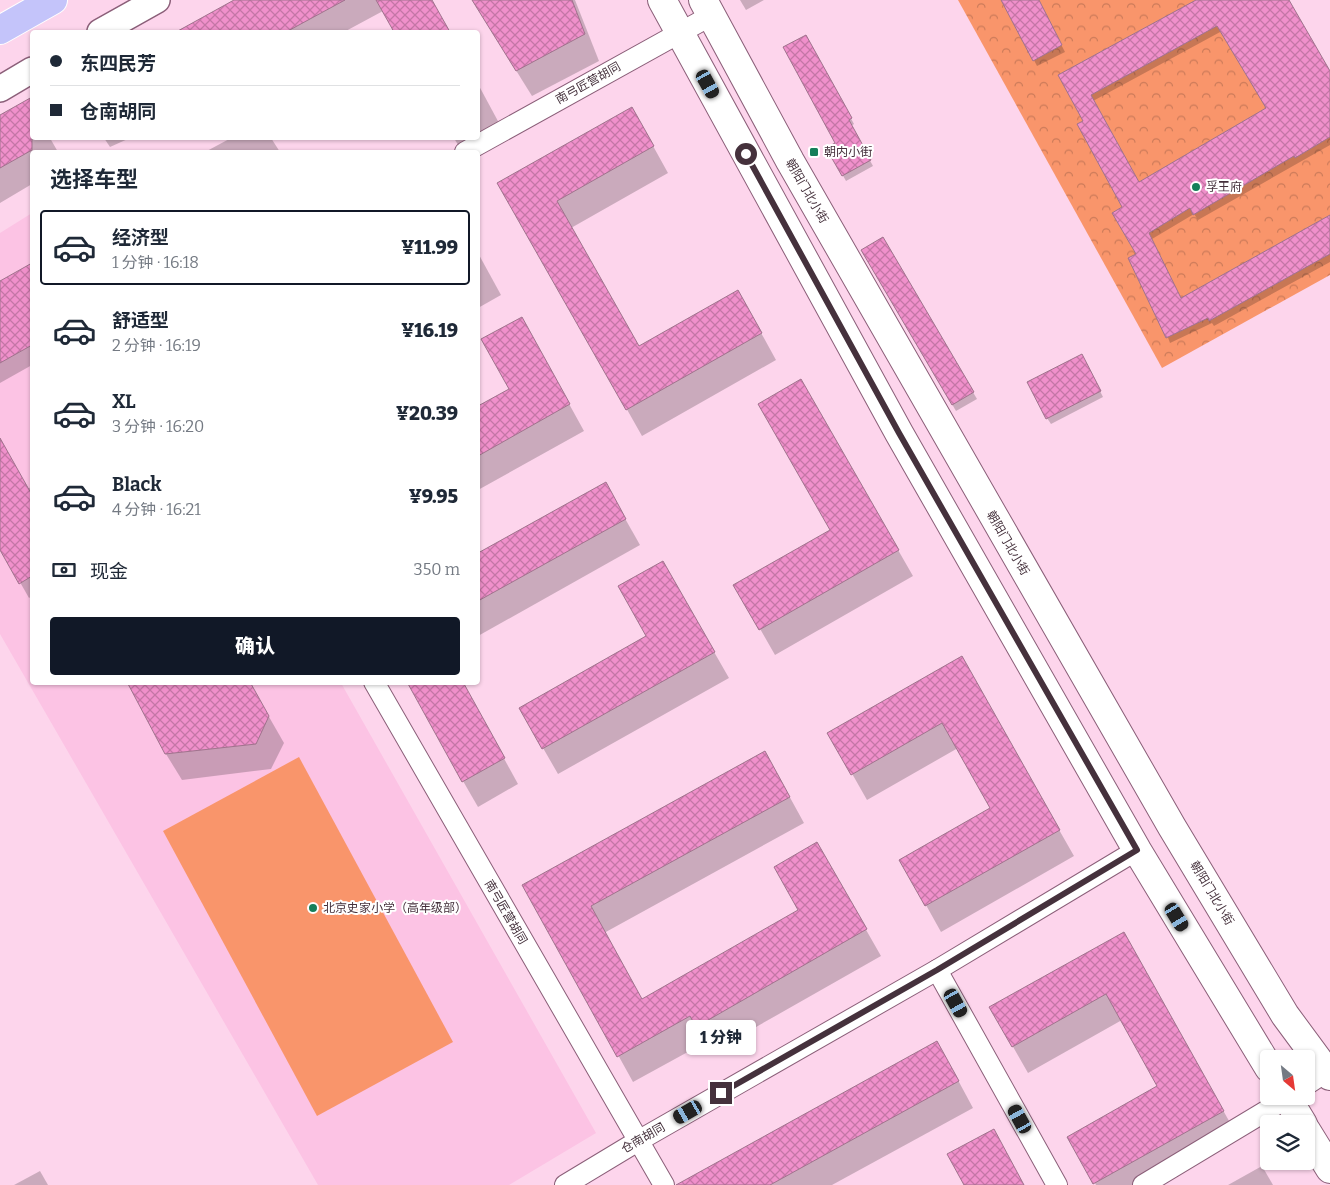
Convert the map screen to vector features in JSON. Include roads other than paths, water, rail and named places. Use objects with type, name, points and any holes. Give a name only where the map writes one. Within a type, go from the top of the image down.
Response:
[{"type":"main road","points":[[0,30],[53,0]]},
{"type":"main road","points":[[662,0],[899,433],[1137,850],[1260,1053]]},
{"type":"main road","name":"朝阳门北小街","points":[[708,8],[795,170],[1172,828],[1285,1015],[1294,1050]]},
{"type":"main road","points":[[1315,1145],[1330,1169]]},
{"type":"street","points":[[104,30],[157,0]]},
{"type":"street","name":"南弓匠营胡同","points":[[469,150],[680,32],[708,8]]},
{"type":"street","points":[[0,89],[30,71]]},
{"type":"street","name":"南弓匠营胡同","points":[[376,685],[664,1185]]},
{"type":"street","name":"仓南胡同","points":[[565,1185],[638,1141],[937,970],[1137,850]]},
{"type":"street","points":[[937,970],[1057,1185]]},
{"type":"street","points":[[1144,1185],[1275,1105]]},
{"type":"place","name":"朝内小街","points":[[814,152]]},
{"type":"place","name":"孚王府","points":[[1196,187]]},
{"type":"place","name":"北京史家小学（高年级部）","points":[[313,908]]}]
